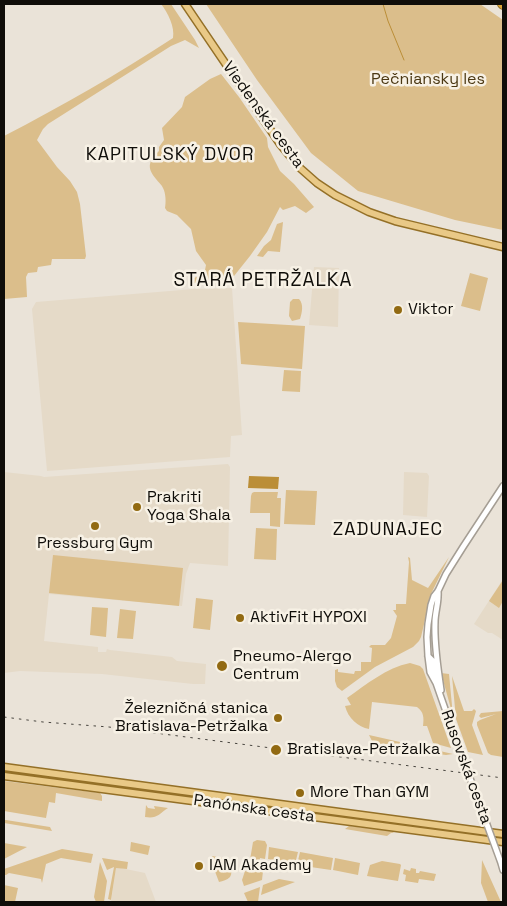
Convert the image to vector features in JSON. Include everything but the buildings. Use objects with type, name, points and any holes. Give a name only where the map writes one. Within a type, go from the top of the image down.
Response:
[{"type":"main road","name":"Viedenská cesta","points":[[185,4],[280,144],[300,168],[317,183],[334,196],[368,212],[395,221],[503,248]]},
{"type":"main road","name":"Panónska cesta","points":[[4,767],[503,834]]},
{"type":"main road","name":"Panónska cesta","points":[[4,776],[503,842]]},
{"type":"street","name":"Rusovská cesta","points":[[503,486],[446,574],[434,596],[428,624],[430,672],[436,683],[503,869]]},
{"type":"street","name":"Rusovská cesta","points":[[438,591],[435,645],[442,700]]},
{"type":"street","points":[[428,656],[432,653],[435,645]]},
{"type":"shaded area","points":[[314,267],[339,268],[338,327],[309,325]]},
{"type":"shaded area","points":[[232,288],[242,435],[231,436],[230,457],[47,471],[32,309],[36,302],[194,289]]},
{"type":"shaded area","points":[[228,464],[230,467],[228,566],[190,563],[186,574],[182,606],[49,594],[44,641],[98,647],[98,652],[106,652],[107,649],[172,657],[177,661],[206,664],[205,684],[102,674],[20,671],[4,673],[4,472],[44,477]]},
{"type":"shaded area","points":[[404,472],[427,473],[429,476],[427,517],[403,515]]},
{"type":"shaded area","points":[[249,476],[279,477],[278,489],[248,488]]},
{"type":"shaded area","points":[[503,579],[503,640],[474,624]]},
{"type":"shaded area","points":[[116,867],[145,873],[156,902],[111,902]]},
{"type":"green space","points":[[161,4],[171,4],[199,48],[185,40],[171,46],[43,129],[37,140],[77,192],[86,256],[85,259],[52,259],[51,265],[38,267],[37,272],[28,273],[26,277],[27,297],[4,299],[4,136],[90,89],[173,38],[170,20]]},
{"type":"green space","name":"Pečniansky les","points":[[206,4],[480,4],[503,20],[503,230],[455,220],[358,191],[311,153],[257,80]]},
{"type":"green space","points":[[221,74],[267,138],[268,147],[280,171],[314,207],[306,213],[295,206],[283,210],[280,207],[267,232],[234,276],[208,283],[193,283],[194,278],[205,270],[206,265],[196,251],[191,229],[177,215],[167,211],[165,208],[166,198],[164,190],[153,175],[150,164],[164,140],[162,128],[182,107],[185,97],[210,79]]},
{"type":"green space","points":[[283,222],[280,252],[268,251],[263,257],[257,256],[271,240],[277,224]]},
{"type":"green space","points":[[470,273],[488,278],[480,311],[461,306]]},
{"type":"green space","points":[[293,299],[299,299],[302,303],[302,309],[300,319],[292,321],[289,316],[290,302]]},
{"type":"green space","points":[[238,322],[305,326],[302,369],[241,364]]},
{"type":"green space","points":[[284,370],[301,371],[300,392],[282,391]]},
{"type":"green space","points":[[286,490],[317,491],[315,525],[284,524]]},
{"type":"green space","points":[[254,492],[278,492],[277,498],[281,498],[280,527],[270,526],[270,513],[250,513],[251,496]]},
{"type":"green space","points":[[256,528],[277,529],[276,560],[254,559]]},
{"type":"green space","points":[[53,555],[183,568],[179,606],[49,593]]},
{"type":"green space","points":[[408,557],[410,558],[412,580],[428,588],[449,557],[431,594],[421,637],[413,647],[375,667],[342,691],[337,687],[335,681],[335,670],[338,669],[338,672],[354,674],[355,671],[361,671],[361,662],[371,662],[372,648],[369,647],[371,645],[385,645],[391,638],[397,616],[393,610],[396,610],[396,604],[406,604]]},
{"type":"green space","points":[[503,580],[503,601],[499,608],[489,601]]},
{"type":"green space","points":[[196,598],[213,600],[210,630],[193,628]]},
{"type":"green space","points":[[92,607],[108,608],[106,637],[90,635]]},
{"type":"green space","points":[[120,609],[136,611],[133,639],[117,638]]},
{"type":"green space","points":[[410,663],[423,669],[451,748],[433,743],[427,726],[423,726],[422,713],[417,707],[372,702],[369,729],[354,721],[346,710],[345,706],[351,705],[347,698],[385,673]]},
{"type":"green space","points":[[441,673],[449,674],[453,716]]},
{"type":"green space","points":[[452,676],[464,711],[472,711],[474,709],[476,711],[472,725],[483,755],[468,752],[456,719]]},
{"type":"green space","points":[[503,711],[503,757],[488,753],[477,722],[496,714],[481,718],[479,716],[481,713]]},
{"type":"green space","points":[[369,735],[453,754],[446,755],[369,745],[372,741]]},
{"type":"green space","points":[[4,770],[98,783],[98,785],[4,772]]},
{"type":"green space","points":[[4,781],[100,793],[102,801],[56,793],[55,803],[49,802],[46,818],[4,811]]},
{"type":"green space","points":[[117,786],[246,802],[245,804]]},
{"type":"green space","points":[[146,805],[148,808],[155,809],[154,806],[168,808],[155,817],[145,817]]},
{"type":"green space","points":[[4,820],[50,827],[52,831],[4,823]]},
{"type":"green space","points":[[349,826],[391,831],[394,833],[387,836],[345,829]]},
{"type":"green space","points":[[257,840],[265,841],[267,845],[265,859],[260,858],[258,870],[263,871],[262,880],[244,886],[242,880],[245,871],[248,872],[253,842]]},
{"type":"green space","points":[[131,842],[150,846],[148,855],[130,851]]},
{"type":"green space","points":[[4,843],[27,847],[4,859]]},
{"type":"green space","points":[[269,847],[298,852],[295,864],[268,859]]},
{"type":"green space","points":[[62,849],[93,854],[91,863],[61,858],[46,864],[42,883],[41,879],[9,873],[4,875],[4,869]]},
{"type":"green space","points":[[300,852],[333,858],[331,870],[297,865]]},
{"type":"green space","points":[[212,856],[222,858],[228,862],[231,872],[229,878],[219,882],[211,861]]},
{"type":"green space","points":[[102,858],[128,862],[127,869],[116,868],[111,900],[108,899],[114,867],[107,870]]},
{"type":"green space","points":[[335,858],[360,863],[358,875],[333,870]]},
{"type":"green space","points":[[482,860],[501,902],[488,902],[481,883]]},
{"type":"green space","points":[[382,861],[401,865],[398,881],[367,876],[370,865]]},
{"type":"green space","points":[[100,862],[107,881],[104,902],[96,902],[94,897]]},
{"type":"green space","points":[[411,868],[416,869],[416,873],[420,871],[436,874],[434,881],[419,879],[418,883],[405,881],[404,869],[410,871]]},
{"type":"green space","points":[[279,879],[295,882],[261,895],[263,885]]},
{"type":"green space","points":[[4,885],[18,888],[15,902],[4,902]]},
{"type":"green space","points":[[260,887],[258,902],[248,902],[244,893]]},
{"type":"waterway","points":[[383,4],[404,60]]},
{"type":"railway","points":[[4,717],[109,727],[503,778]]},
{"type":"place","name":"Viktor","points":[[398,310]]},
{"type":"place","name":"Prakriti Yoga Shala","points":[[137,507]]},
{"type":"place","name":"Pressburg Gym","points":[[95,526]]},
{"type":"place","name":"AktivFit HYPOXI","points":[[240,618]]},
{"type":"place","name":"Pneumo-Alergo Centrum","points":[[222,666]]},
{"type":"place","name":"Železničná stanica Bratislava-Petržalka","points":[[278,718]]},
{"type":"place","name":"Bratislava-Petržalka","points":[[276,750]]},
{"type":"place","name":"More Than GYM","points":[[300,793]]},
{"type":"place","name":"IAM Akademy","points":[[199,866]]},
{"type":"district","name":"KAPITULSKÝ DVOR","points":[[170,155]]},
{"type":"district","name":"STARÁ PETRŽALKA","points":[[263,281]]},
{"type":"district","name":"ZADUNAJEC","points":[[388,530]]}]
